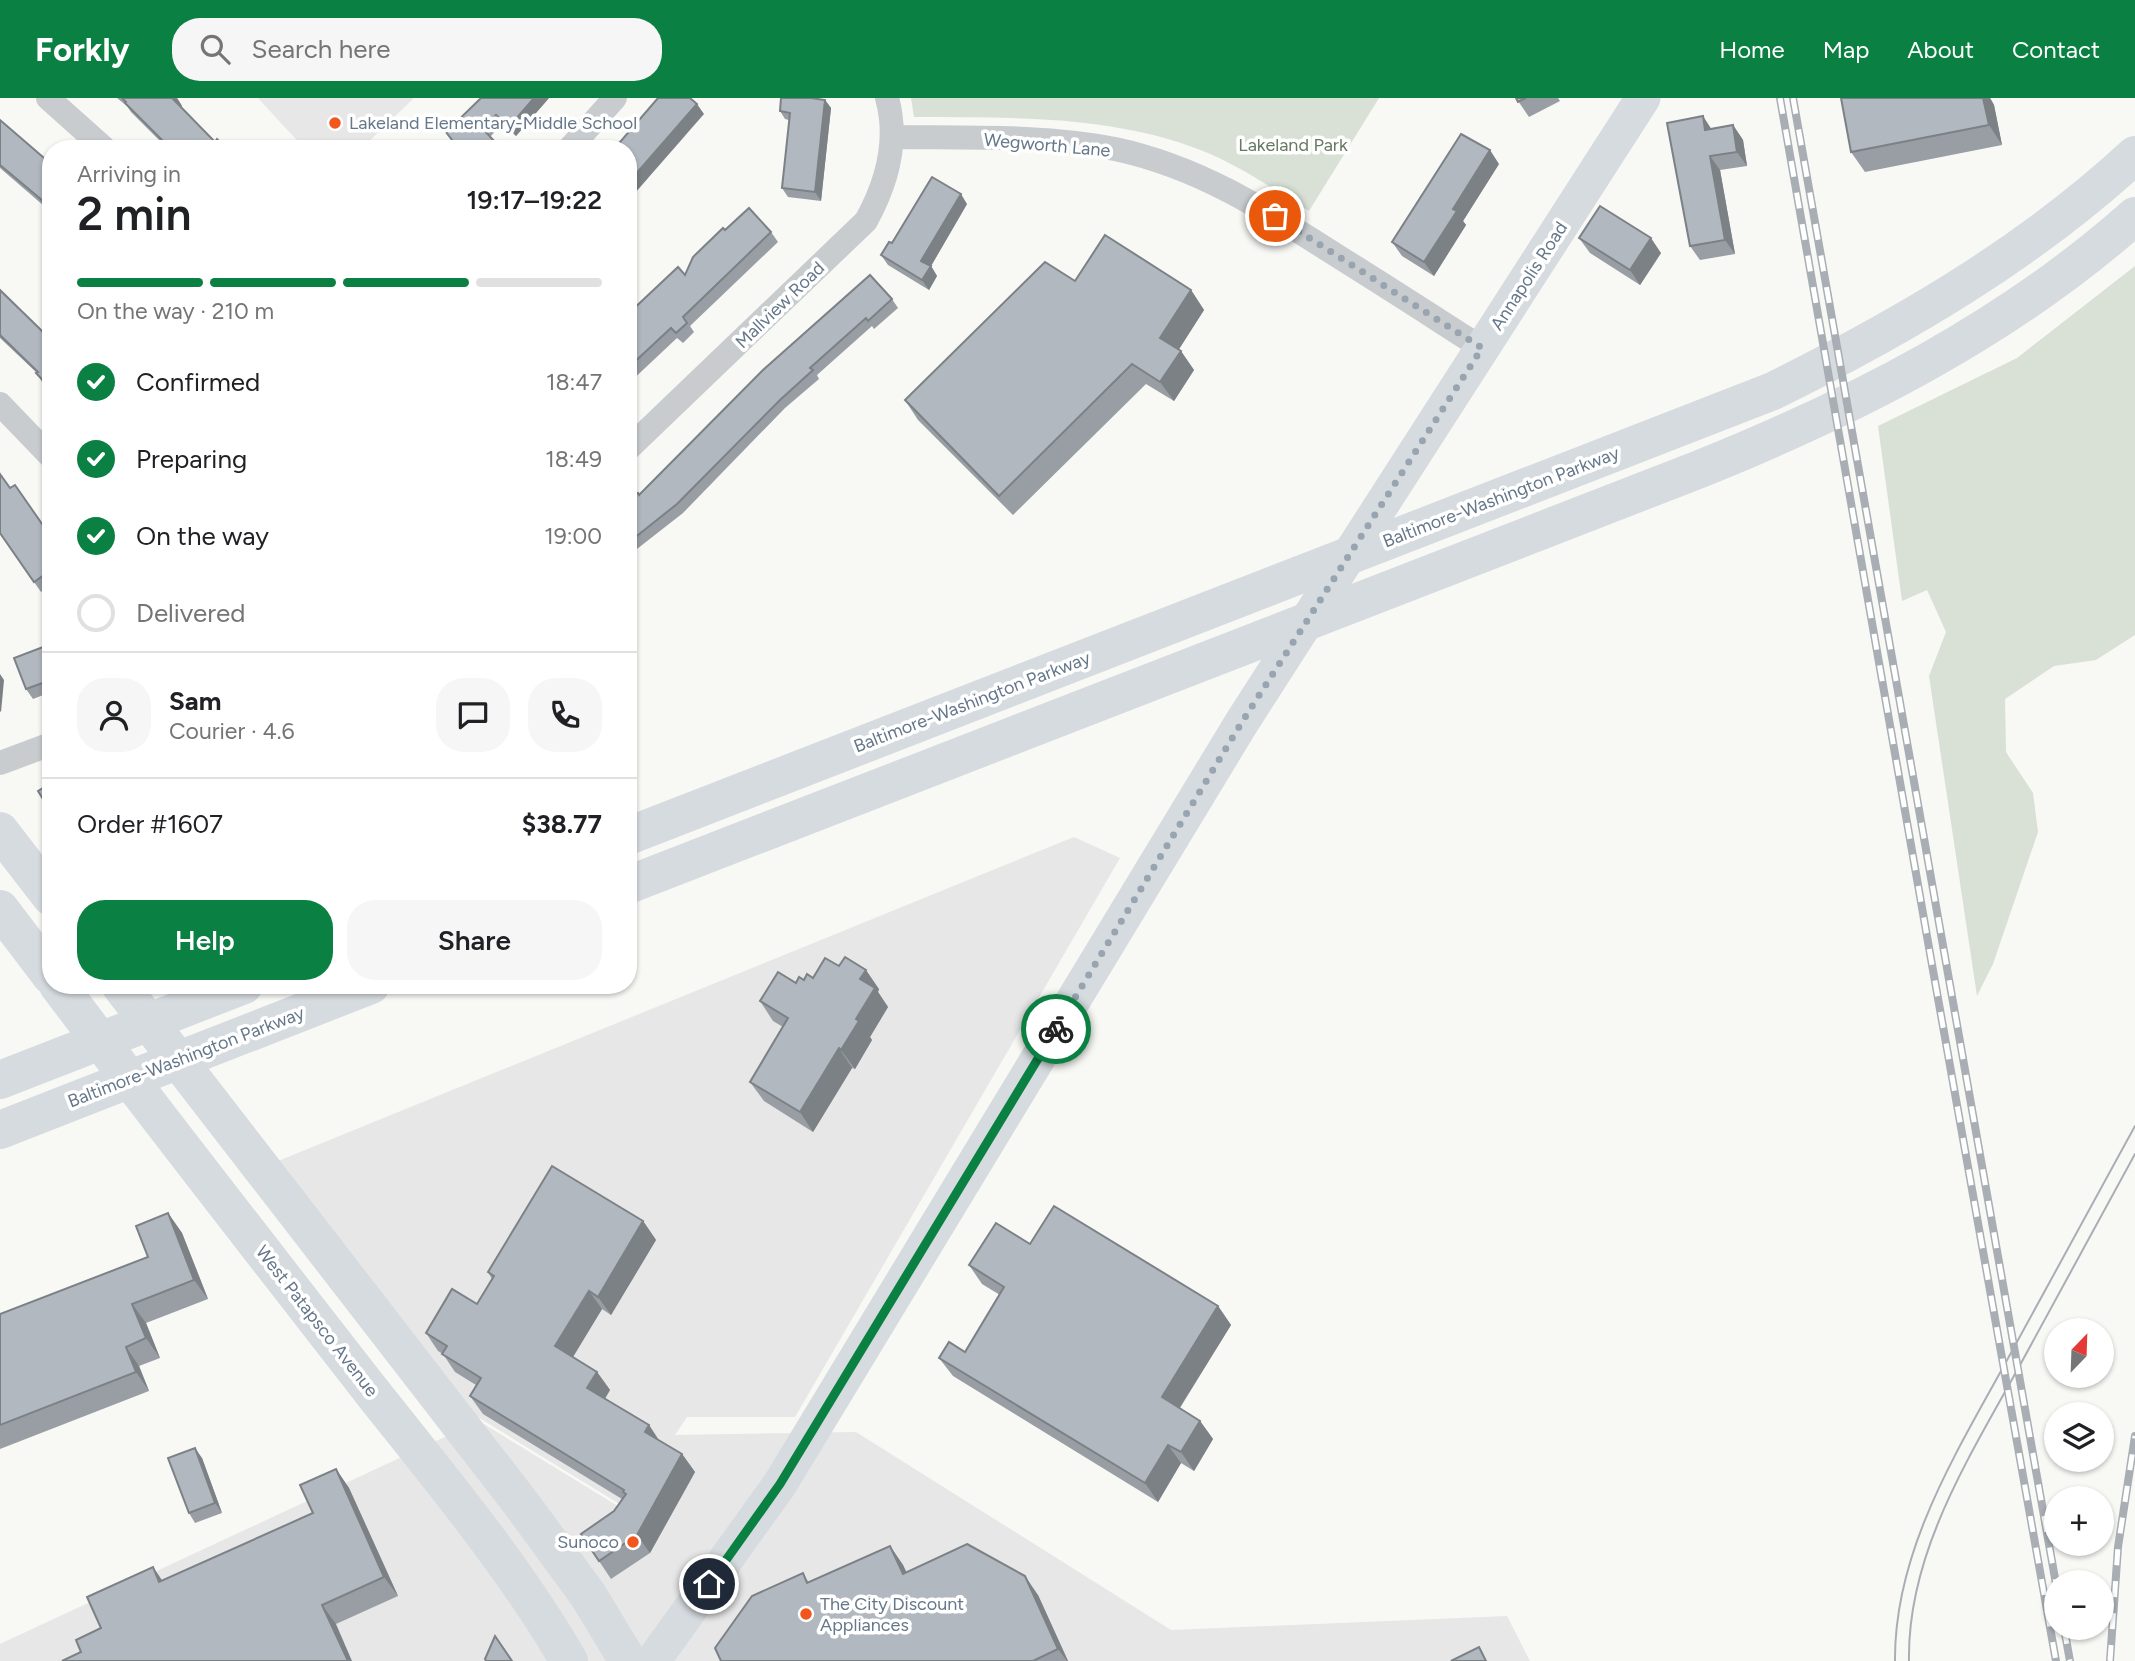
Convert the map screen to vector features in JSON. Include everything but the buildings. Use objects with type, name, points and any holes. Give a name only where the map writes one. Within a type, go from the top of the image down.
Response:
[{"type":"main road","name":"Annapolis Road","points":[[653,1661],[780,1484],[1242,722],[1643,98]]},
{"type":"main road","name":"Baltimore-Washington Parkway","points":[[637,833],[1773,391],[1860,348],[2001,262],[2084,199],[2135,155]]},
{"type":"main road","points":[[637,882],[1687,474],[1800,427],[1869,394],[1955,346],[2039,291],[2135,216]]},
{"type":"main road","points":[[0,831],[42,885]]},
{"type":"main road","points":[[0,868],[42,921]]},
{"type":"main road","points":[[0,909],[42,964]]},
{"type":"main road","name":"West Patapsco Avenue","points":[[65,994],[167,1130],[487,1538],[553,1633],[569,1661]]},
{"type":"main road","points":[[127,994],[523,1506],[588,1595],[628,1661]]},
{"type":"main road","points":[[0,1080],[221,994]]},
{"type":"main road","name":"Baltimore-Washington Parkway","points":[[0,1130],[349,994]]},
{"type":"street","points":[[48,98],[95,140]]},
{"type":"street","points":[[577,140],[614,98]]},
{"type":"street","points":[[887,98],[892,137]]},
{"type":"street","name":"Wegworth Lane","points":[[892,137],[1033,140],[1076,144],[1116,149],[1194,173],[1232,190],[1275,216],[1482,348]]},
{"type":"street","name":"Mallview Road","points":[[637,440],[866,221],[880,196],[888,169],[892,137]]},
{"type":"street","points":[[0,404],[42,448]]},
{"type":"street","points":[[0,763],[42,747]]},
{"type":"shaded area","name":"Lakeland Elementary-Middle School","points":[[258,98],[414,98],[370,140],[297,140]]},
{"type":"shaded area","points":[[1074,837],[1120,858],[795,1417],[687,1417],[675,1435],[856,1432],[1171,1630],[1507,1616],[1530,1661],[0,1661],[0,1644],[479,1421],[626,1511],[626,1508],[476,1416],[278,1161]]},
{"type":"green space","name":"Lakeland Park","points":[[911,98],[1379,98],[1309,211],[1230,164],[1168,139],[1132,130],[1060,120],[914,117]]},
{"type":"green space","points":[[2135,266],[2135,635],[2096,660],[2054,666],[2005,699],[2006,752],[2033,793],[2038,832],[1993,964],[1977,996],[1929,676],[1946,632],[1927,590],[1902,601],[1878,426],[2017,358]]},
{"type":"tram line","points":[[1895,1661],[1898,1619],[1906,1578],[1934,1500],[1952,1461],[2135,1126]]},
{"type":"tram line","points":[[1909,1661],[1911,1621],[1918,1582],[1945,1507],[1981,1434],[2135,1154]]},
{"type":"railway","points":[[1780,98],[2056,1661]]},
{"type":"railway","points":[[1793,98],[2054,1570]]},
{"type":"railway","points":[[2110,1661],[2118,1547],[2135,1436]]},
{"type":"railway","points":[[2066,1640],[2070,1661]]},
{"type":"way so far","points":[[1056,1029],[1242,722],[1482,348],[1275,216]]},
{"type":"place","name":"Lakeland Elementary-Middle School","points":[[335,123]]},
{"type":"place","name":"Sunoco","points":[[633,1542]]},
{"type":"place","name":"The City Discount Appliances","points":[[806,1614]]},
{"type":"route","points":[[709,1584],[780,1484],[1056,1029]]}]
